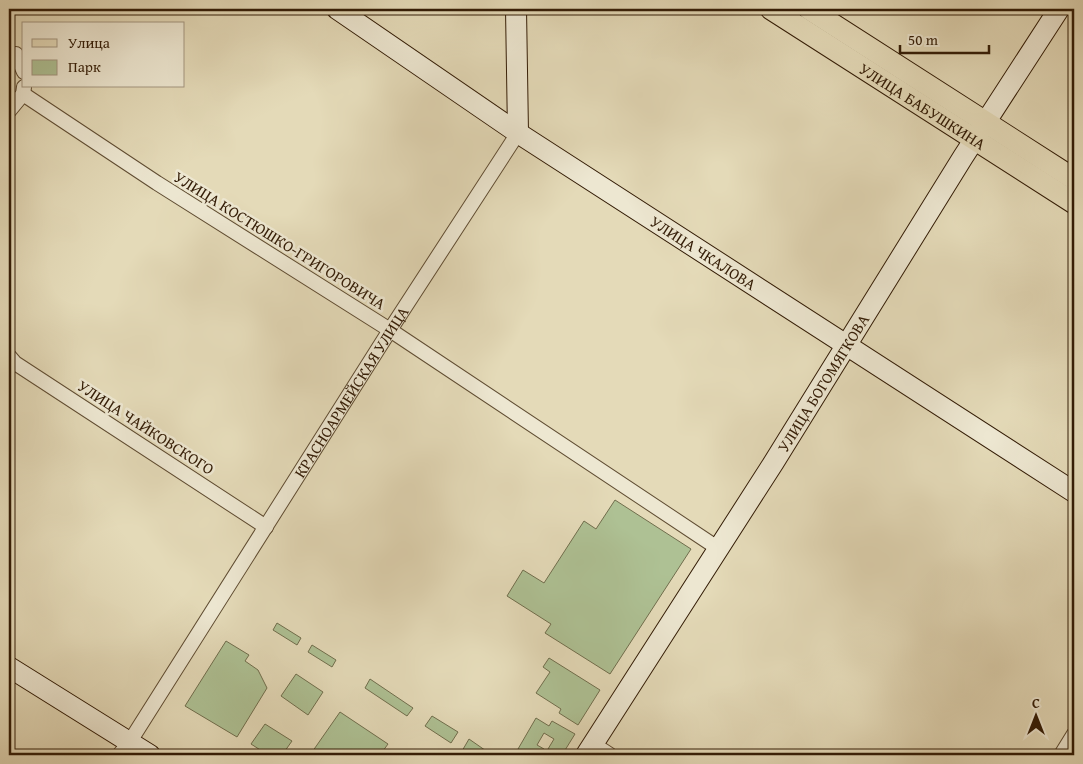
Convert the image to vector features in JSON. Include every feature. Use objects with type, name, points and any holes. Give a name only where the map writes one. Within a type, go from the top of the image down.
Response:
[{"type":"main road","name":"УЛИЦА ЧКАЛОВА","points":[[336,9],[518,133],[1074,492]]},
{"type":"main road","points":[[516,9],[518,133]]},
{"type":"main road","name":"УЛИЦА БАБУШКИНА","points":[[772,9],[980,130],[1074,179]]},
{"type":"main road","name":"УЛИЦА БАБУШКИНА","points":[[809,9],[980,130],[1074,203]]},
{"type":"main road","name":"УЛИЦА БОГОМЯГКОВА","points":[[590,750],[848,345],[980,130],[1059,9]]},
{"type":"main road","points":[[9,667],[124,749],[150,755]]},
{"type":"street","points":[[16,54],[22,68]]},
{"type":"street","points":[[9,111],[23,90]]},
{"type":"street","name":"УЛИЦА КОСТЮШКО-ГРИГОРОВИЧА","points":[[23,90],[157,184],[390,330],[719,549]]},
{"type":"street","name":"КРАСНОАРМЕЙСКАЯ УЛИЦА","points":[[124,749],[390,330],[518,133]]},
{"type":"street","name":"УЛИЦА ЧАЙКОВСКОГО","points":[[9,356],[15,362],[266,527]]},
{"type":"street","points":[[1061,755],[1074,734]]},
{"type":"street","points":[[590,750],[610,755]]},
{"type":"green space","points":[[615,500],[691,549],[610,674],[545,633],[551,624],[507,596],[523,570],[544,583],[584,521],[596,529]]},
{"type":"green space","points":[[277,623],[301,638],[297,645],[273,630]]},
{"type":"green space","points":[[226,641],[249,655],[245,661],[258,670],[267,688],[237,737],[185,706]]},
{"type":"green space","points":[[312,645],[336,660],[332,667],[308,652]]},
{"type":"green space","points":[[549,658],[600,690],[578,725],[559,713],[561,709],[536,693],[550,672],[543,667]]},
{"type":"green space","points":[[296,674],[323,692],[308,715],[281,696]]},
{"type":"green space","points":[[370,679],[413,708],[407,716],[365,688]]},
{"type":"green space","points":[[340,712],[388,744],[380,755],[310,755]]},
{"type":"green space","points":[[432,716],[458,732],[451,743],[425,726]]},
{"type":"green space","points":[[536,718],[549,726],[552,721],[575,734],[562,755],[558,755],[548,749],[554,739],[544,733],[537,745],[544,749],[540,755],[528,755],[518,749]]},
{"type":"green space","points":[[265,724],[292,741],[282,755],[268,755],[251,744]]},
{"type":"green space","points":[[469,739],[492,755],[469,755],[462,751]]}]
